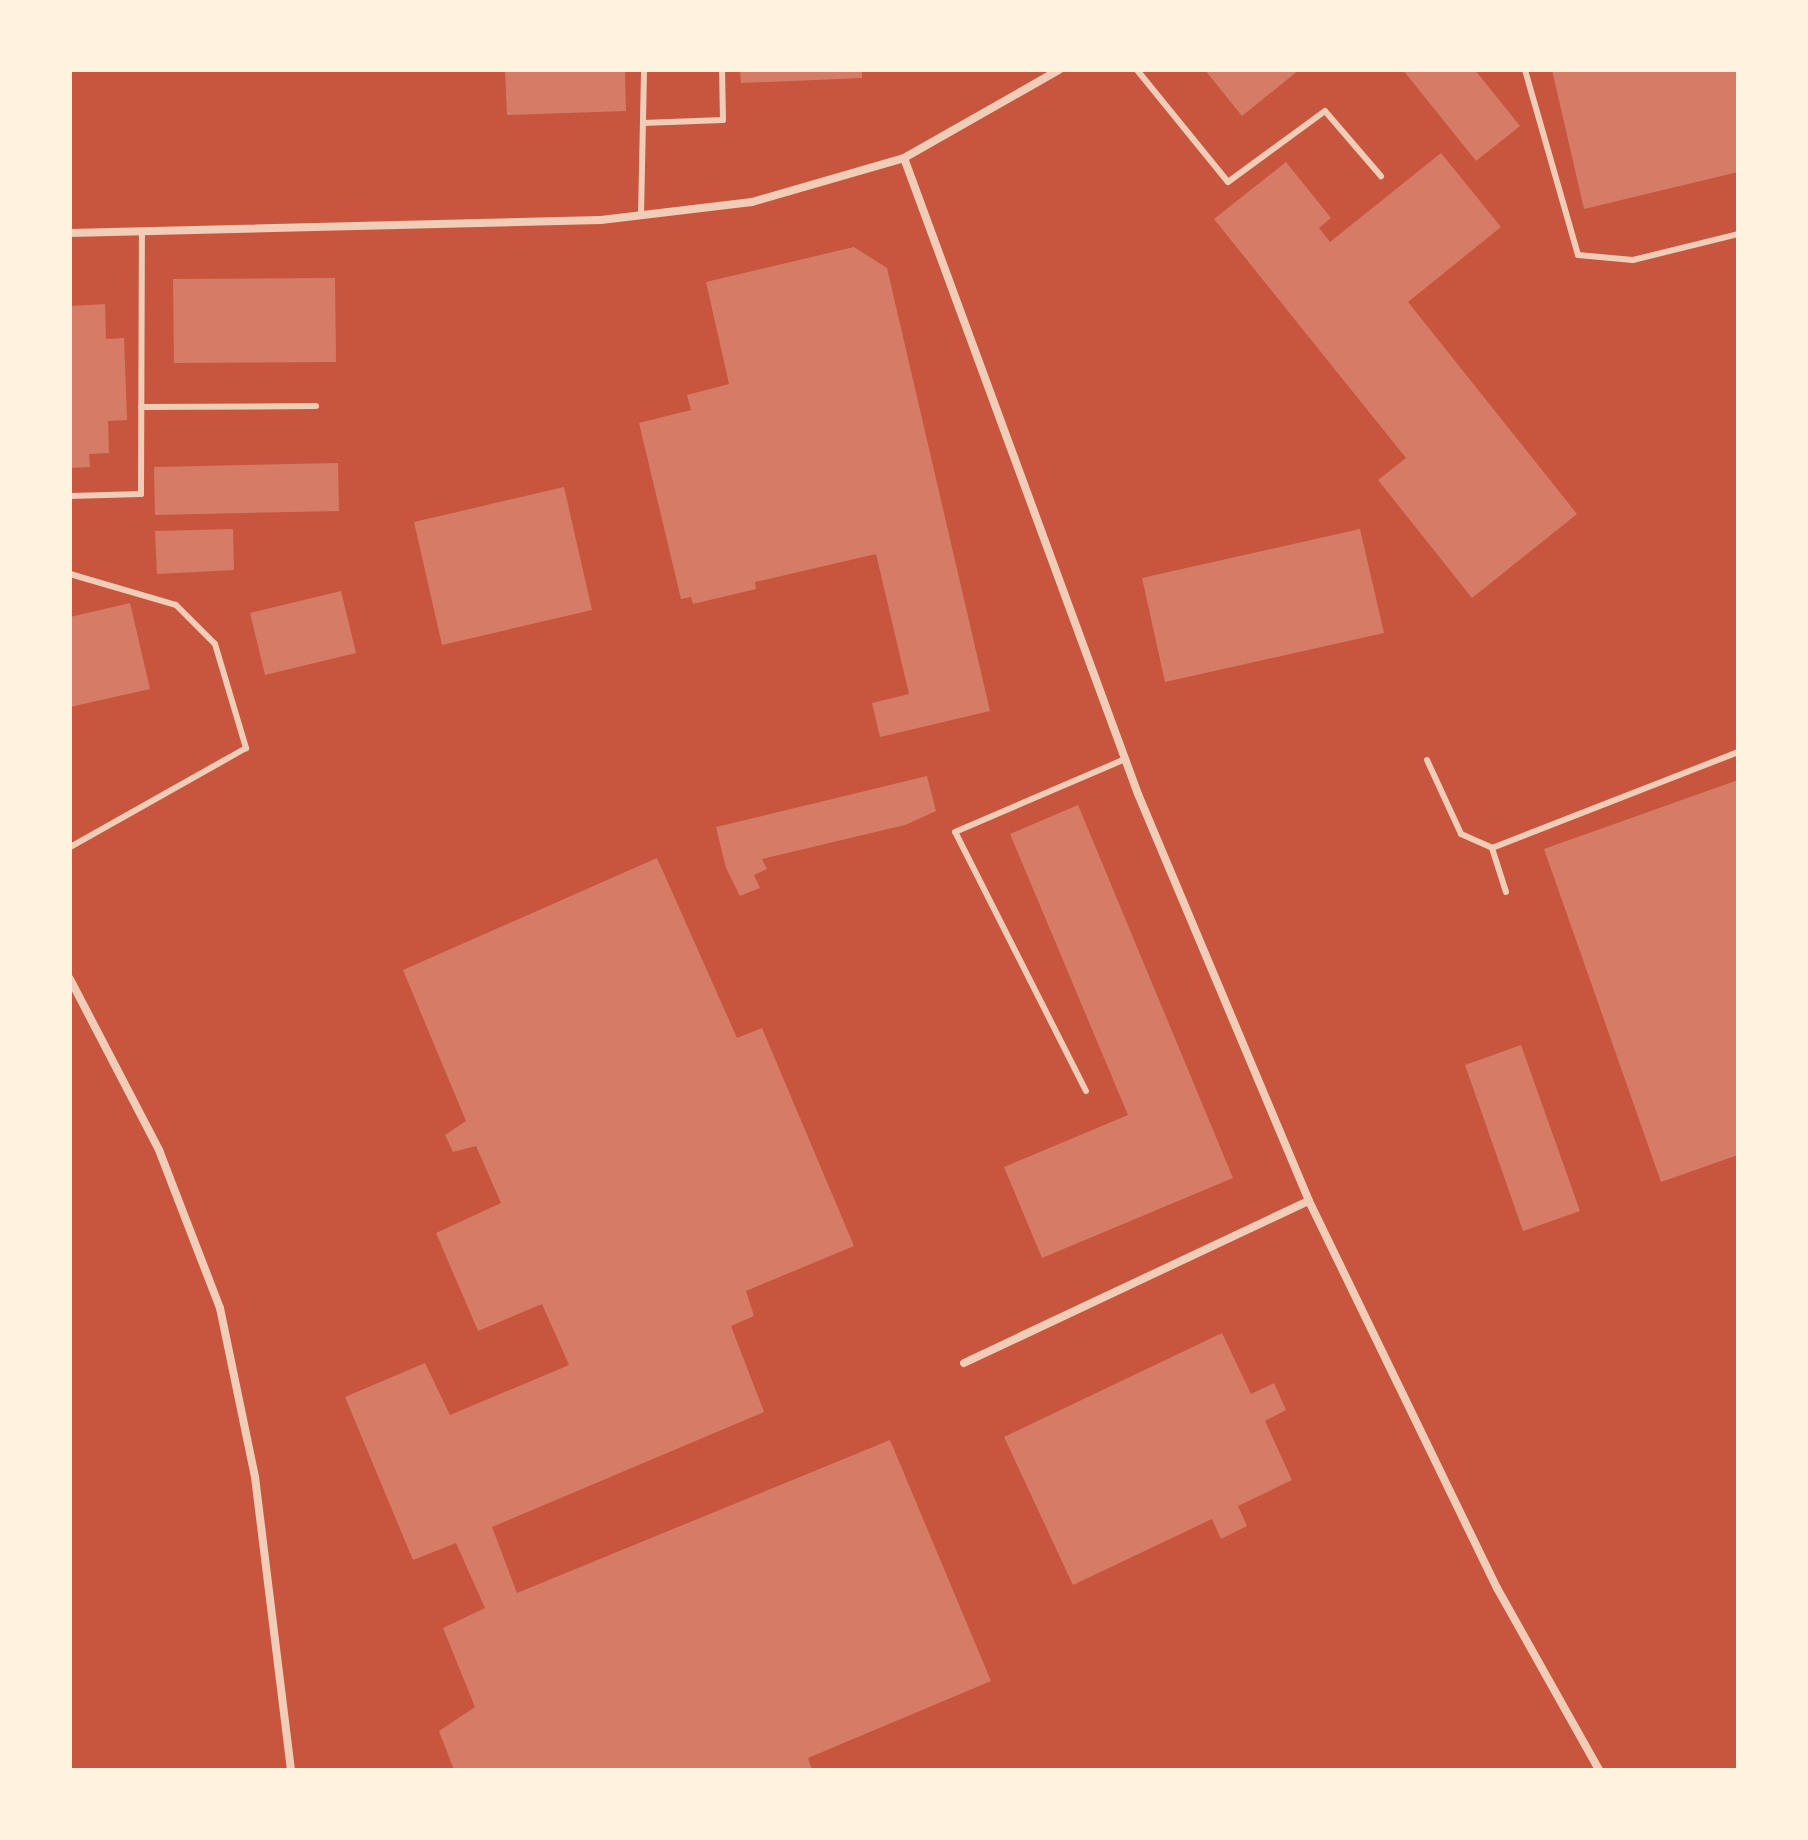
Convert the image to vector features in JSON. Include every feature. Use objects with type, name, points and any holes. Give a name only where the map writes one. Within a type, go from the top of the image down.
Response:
[{"type":"street","points":[[70,233],[641,215],[752,202],[904,158],[1059,70]]},
{"type":"street","points":[[904,158],[1125,759],[1309,1201],[1497,1588],[1599,1770]]},
{"type":"street","points":[[70,979],[159,1150],[220,1308],[255,1477],[291,1770]]},
{"type":"street","points":[[964,1363],[1309,1201]]},
{"type":"lane","points":[[641,215],[644,70]]},
{"type":"lane","points":[[643,123],[723,120],[722,70]]},
{"type":"lane","points":[[1137,70],[1228,182],[1325,111],[1381,176]]},
{"type":"lane","points":[[1525,70],[1578,255],[1633,260],[1738,234]]},
{"type":"lane","points":[[70,496],[141,494],[142,231]]},
{"type":"lane","points":[[141,407],[316,406]]},
{"type":"lane","points":[[70,574],[176,605],[215,644],[246,748],[70,847]]},
{"type":"lane","points":[[1427,760],[1461,834],[1492,848],[1738,752]]},
{"type":"lane","points":[[1086,1091],[955,832],[1125,759]]},
{"type":"lane","points":[[1492,848],[1506,892]]},
{"type":"building","points":[[505,70],[625,70],[626,111],[507,115]]},
{"type":"building","points":[[740,70],[862,70],[862,78],[741,83]]},
{"type":"building","points":[[1205,70],[1299,70],[1242,116]]},
{"type":"building","points":[[1403,70],[1475,70],[1520,126],[1476,161]]},
{"type":"building","points":[[1552,70],[1738,70],[1738,172],[1584,209]]},
{"type":"building","points":[[1441,153],[1501,227],[1408,302],[1577,514],[1472,598],[1378,480],[1406,458],[1214,219],[1286,162],[1331,218],[1319,228],[1330,242]]},
{"type":"building","points":[[854,247],[887,268],[990,711],[880,737],[872,703],[909,694],[876,554],[755,582],[756,589],[693,604],[691,597],[681,599],[639,423],[691,410],[687,395],[729,384],[706,282]]},
{"type":"building","points":[[335,278],[336,362],[174,363],[173,279]]},
{"type":"building","points":[[105,304],[106,339],[124,338],[127,420],[108,421],[109,453],[89,454],[90,467],[70,468],[70,306]]},
{"type":"building","points":[[338,463],[339,511],[155,515],[154,467]]},
{"type":"building","points":[[564,487],[592,610],[442,645],[414,522]]},
{"type":"building","points":[[233,529],[234,570],[157,574],[155,531]]},
{"type":"building","points":[[1360,529],[1384,633],[1165,682],[1142,578]]},
{"type":"building","points":[[341,591],[356,653],[265,675],[250,613]]},
{"type":"building","points":[[130,603],[150,689],[70,707],[70,617]]},
{"type":"building","points":[[927,776],[936,811],[905,825],[762,859],[767,869],[754,875],[760,888],[740,896],[726,868],[716,827]]},
{"type":"building","points":[[1738,780],[1738,1155],[1661,1182],[1544,849]]},
{"type":"building","points":[[1078,805],[1233,1178],[1042,1258],[1004,1167],[1128,1115],[1010,834]]},
{"type":"building","points":[[657,858],[737,1038],[762,1028],[854,1246],[746,1291],[754,1316],[731,1326],[764,1412],[492,1527],[517,1593],[890,1440],[991,1681],[808,1758],[812,1770],[454,1770],[439,1731],[475,1707],[443,1628],[485,1608],[456,1543],[413,1560],[345,1397],[425,1363],[450,1415],[569,1365],[542,1304],[478,1331],[436,1233],[501,1203],[476,1146],[453,1152],[445,1135],[466,1121],[403,970]]},
{"type":"building","points":[[1521,1045],[1580,1211],[1523,1231],[1465,1065]]},
{"type":"building","points":[[1222,1333],[1251,1394],[1274,1383],[1286,1410],[1265,1421],[1292,1480],[1238,1506],[1247,1526],[1221,1539],[1212,1519],[1073,1585],[1004,1437]]}]
